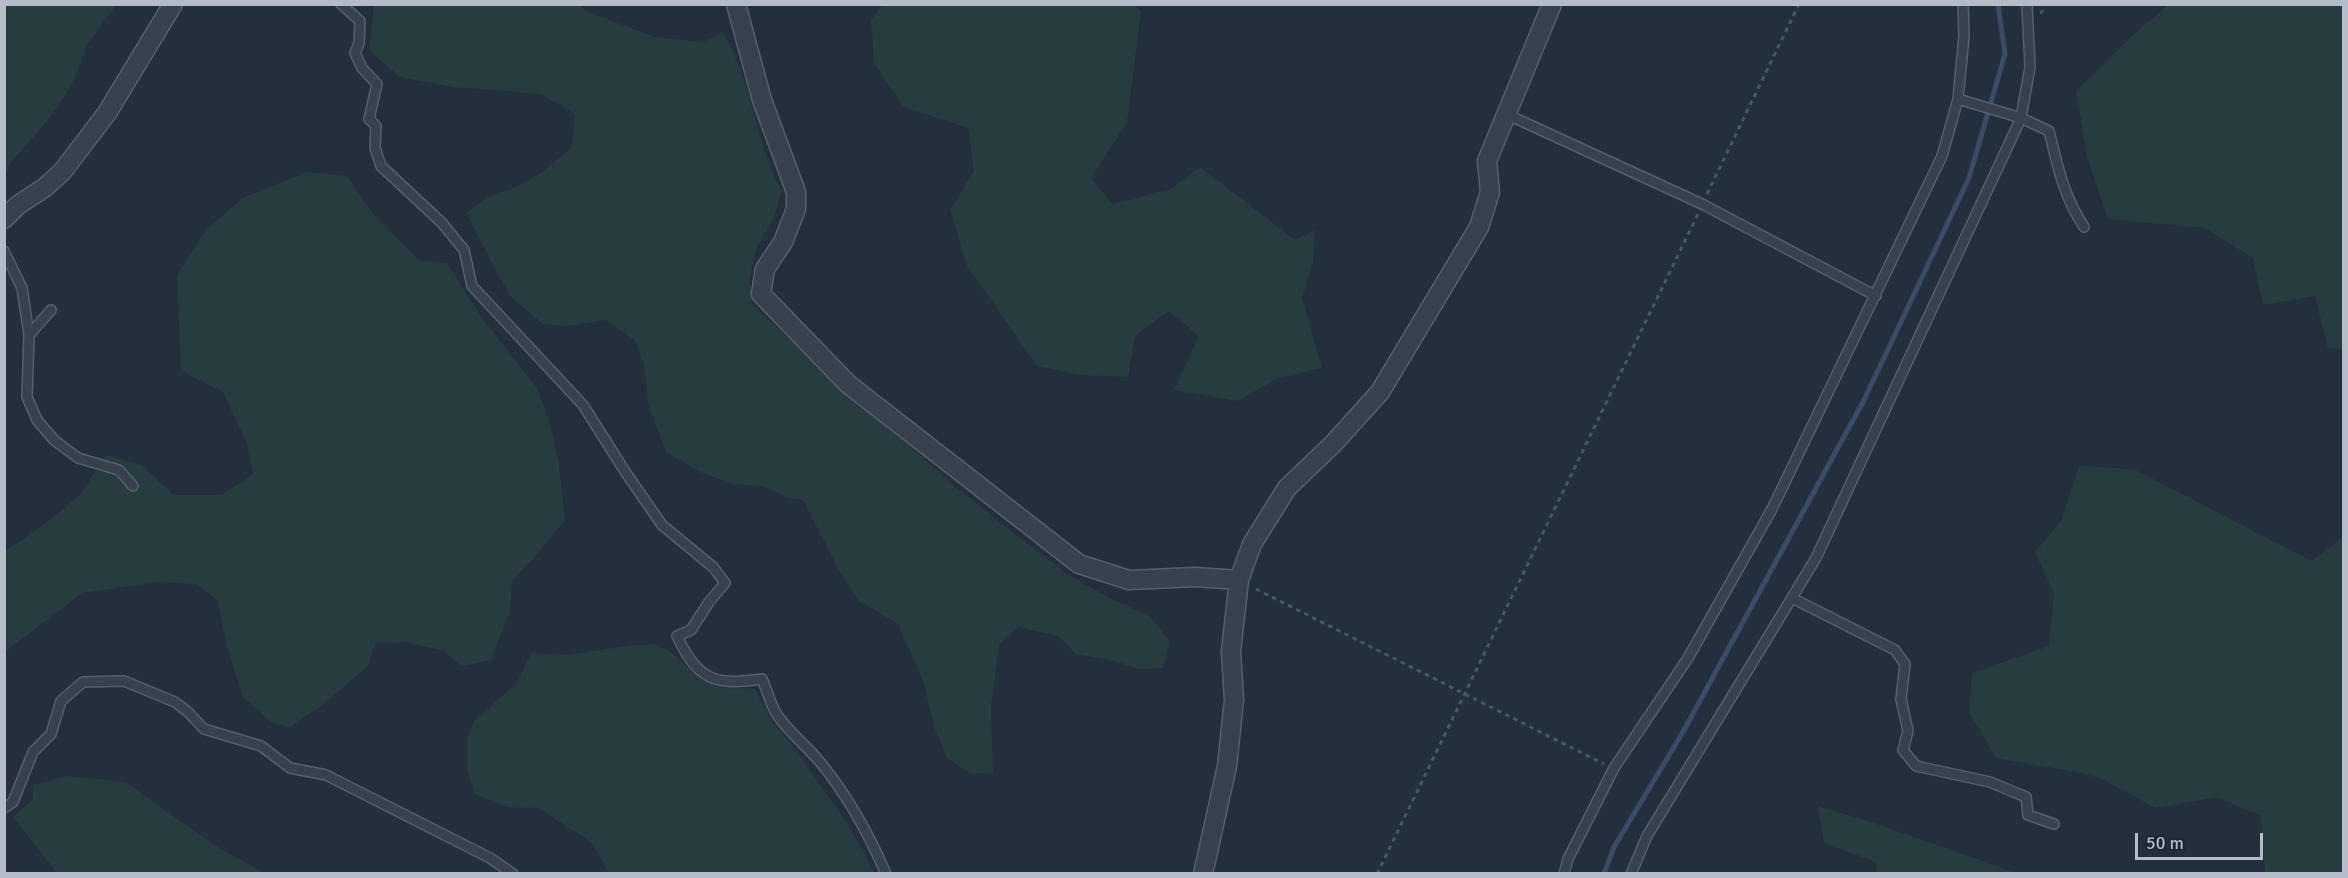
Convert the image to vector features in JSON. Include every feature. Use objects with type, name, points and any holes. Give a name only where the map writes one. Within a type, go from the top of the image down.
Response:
[{"type":"street","points":[[4,219],[18,205],[44,188],[62,172],[107,113],[173,4]]},
{"type":"street","points":[[736,4],[762,100],[795,192],[796,209],[783,242],[765,269],[761,294],[848,384],[1079,564],[1129,580],[1195,577],[1239,580]]},
{"type":"street","points":[[1203,873],[1227,766],[1234,700],[1231,651],[1239,580],[1252,544],[1287,488],[1333,444],[1380,392],[1479,227],[1490,192],[1487,161],[1552,4]]},
{"type":"lane","points":[[341,4],[360,21],[359,43],[355,52],[362,68],[378,84],[369,119],[376,126],[375,148],[381,166],[442,224],[464,250],[472,286],[583,405],[662,525],[712,567],[725,583],[709,602],[691,630],[677,636],[686,654],[705,676],[718,681],[762,679],[775,711],[784,724],[819,761],[847,800],[886,873]]},
{"type":"lane","points":[[1564,873],[1568,860],[1614,768],[1688,658],[1772,509],[1942,156],[1958,99],[1964,36],[1963,4]]},
{"type":"lane","points":[[1631,873],[1647,836],[1816,558],[2021,118],[2031,67],[2027,4]]},
{"type":"lane","points":[[1958,99],[2021,118],[2049,132],[2063,188],[2071,207],[2084,227]]},
{"type":"lane","points":[[1506,114],[1702,204],[1876,296]]},
{"type":"lane","points":[[4,251],[22,288],[29,335],[27,397],[37,420],[54,440],[78,458],[119,470],[133,486]]},
{"type":"lane","points":[[29,335],[51,310]]},
{"type":"lane","points":[[1792,598],[1895,651],[1905,664],[1901,699],[1908,731],[1903,750],[1916,766],[1990,782],[2026,797],[2028,815],[2054,824]]},
{"type":"lane","points":[[4,808],[13,802],[33,752],[51,734],[61,701],[83,682],[124,681],[175,702],[204,729],[261,746],[290,768],[326,775],[490,858],[513,873]]},
{"type":"path","points":[[1377,873],[1799,4]]},
{"type":"path","points":[[1239,580],[1614,768]]},
{"type":"green space","points":[[5,4],[116,5],[88,44],[71,87],[44,125],[11,162],[5,175]]},
{"type":"green space","points":[[883,4],[1133,5],[1141,11],[1127,123],[1091,178],[1113,204],[1171,189],[1200,167],[1295,240],[1315,230],[1313,263],[1302,298],[1322,368],[1278,378],[1238,401],[1174,390],[1199,336],[1169,311],[1135,336],[1128,377],[1080,375],[1037,366],[967,266],[950,210],[974,171],[968,128],[904,107],[874,63],[871,20]]},
{"type":"green space","points":[[374,5],[581,5],[584,10],[654,37],[703,42],[723,32],[741,71],[765,152],[782,191],[775,215],[756,249],[750,278],[752,304],[957,488],[1006,527],[1070,576],[1150,616],[1170,642],[1163,668],[1138,669],[1115,661],[1076,654],[1058,636],[1018,627],[999,645],[991,707],[993,773],[971,774],[947,758],[934,727],[924,683],[898,624],[859,601],[838,569],[803,500],[791,499],[762,486],[732,484],[700,472],[666,452],[648,404],[645,369],[635,340],[606,320],[566,326],[543,324],[509,295],[466,213],[488,197],[515,188],[540,173],[572,148],[575,114],[541,94],[453,87],[400,77],[369,50]]},
{"type":"green space","points":[[2168,5],[2343,5],[2343,350],[2328,348],[2315,296],[2263,305],[2253,258],[2205,228],[2108,219],[2087,156],[2076,91],[2132,36]]},
{"type":"green space","points":[[307,172],[347,176],[370,210],[420,261],[447,263],[482,318],[537,388],[550,423],[559,465],[565,520],[512,581],[510,612],[491,660],[462,666],[444,651],[406,642],[376,643],[368,666],[324,704],[290,727],[272,723],[243,697],[226,643],[218,601],[197,584],[157,582],[82,593],[5,652],[5,551],[50,520],[79,496],[106,455],[141,465],[174,495],[222,495],[253,474],[248,446],[223,392],[181,371],[177,275],[206,230],[244,197]]},
{"type":"green space","points":[[2079,466],[2134,469],[2311,561],[2343,537],[2343,873],[2265,873],[2261,816],[2217,797],[2155,808],[2102,779],[2082,773],[1996,758],[1969,712],[1972,673],[2049,646],[2054,593],[2035,552],[2061,521]]},
{"type":"green space","points":[[654,644],[670,651],[704,681],[724,688],[755,689],[773,723],[791,744],[847,823],[875,873],[609,873],[592,843],[538,808],[507,807],[475,794],[467,771],[467,737],[474,721],[517,683],[531,653],[568,655]]},
{"type":"green space","points":[[67,776],[125,782],[216,846],[264,873],[57,873],[13,817],[33,799],[33,785]]},
{"type":"green space","points":[[1818,806],[2017,873],[1877,873],[1876,862],[1824,843]]},
{"type":"waterway","points":[[1604,874],[1614,847],[1683,732],[1864,400],[1969,178],[2005,54],[1998,4]]}]
